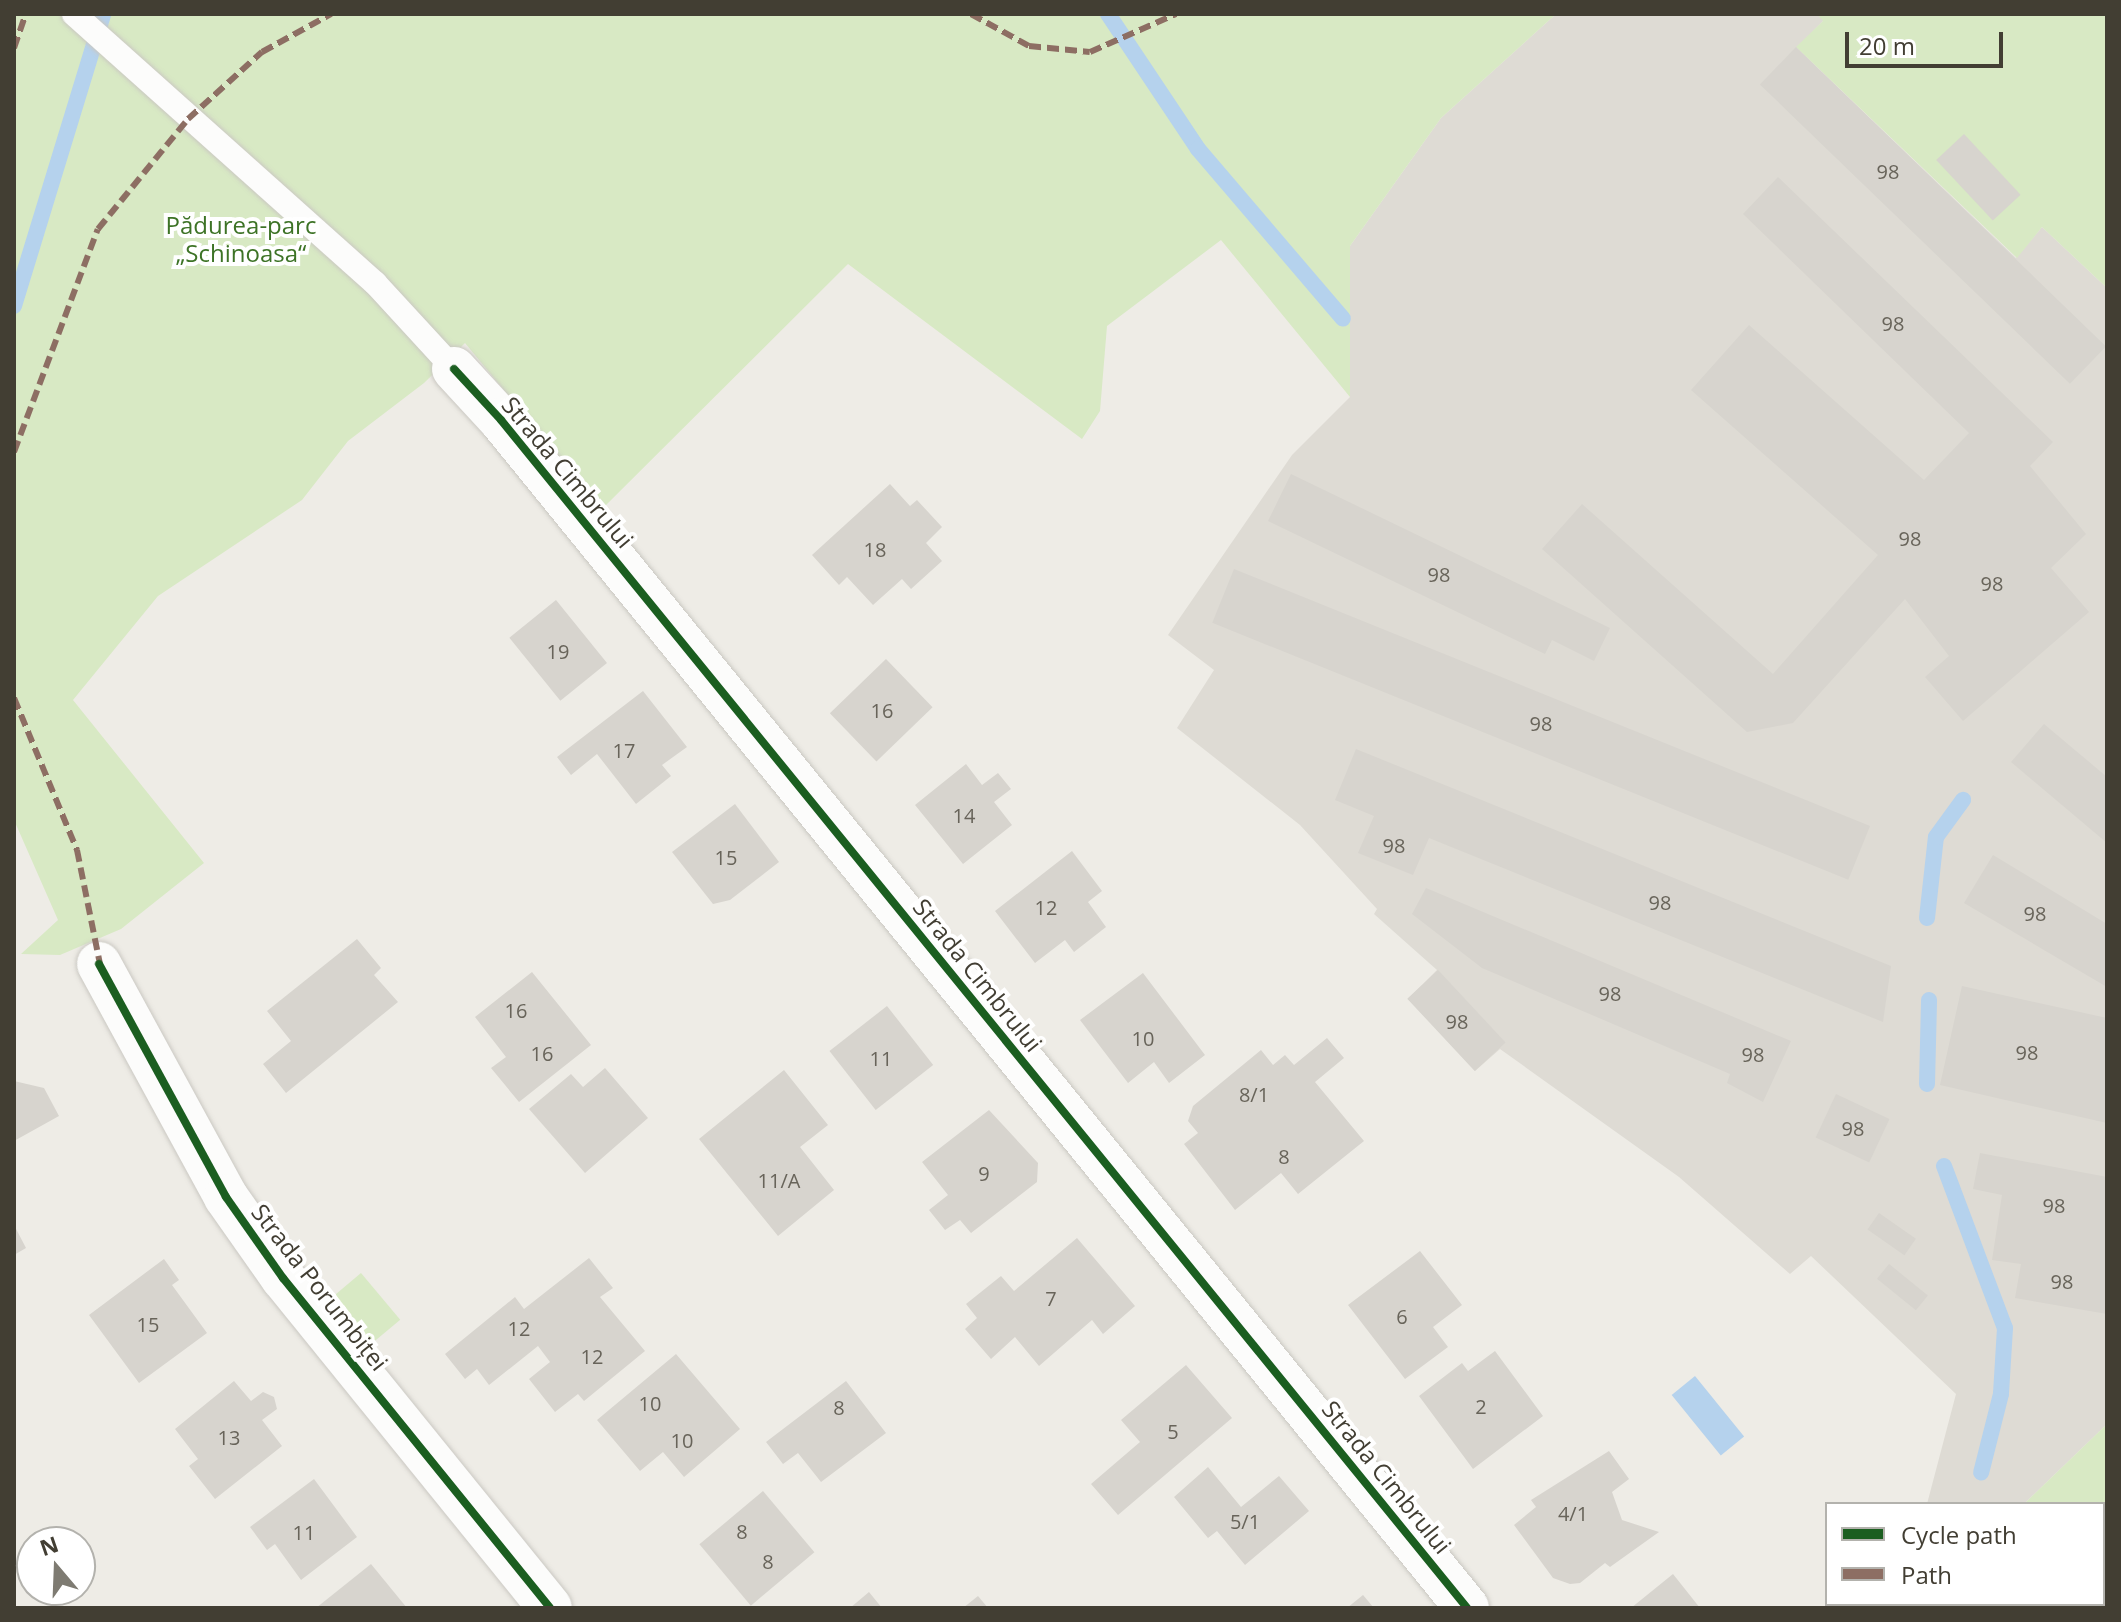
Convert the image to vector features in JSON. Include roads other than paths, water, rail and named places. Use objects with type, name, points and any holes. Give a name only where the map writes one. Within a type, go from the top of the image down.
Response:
[{"type":"street","name":"Strada Cimbrului","points":[[454,369],[501,420],[1467,1608]]},
{"type":"street","name":"Strada Porumbiței","points":[[99,964],[162,1088],[226,1197],[275,1267],[550,1608]]},
{"type":"lane","points":[[74,14],[375,283],[454,369]]},
{"type":"water","points":[[1695,1376],[1744,1437],[1721,1455],[1672,1395]]},
{"type":"waterway","points":[[14,306],[103,14]]},
{"type":"waterway","points":[[1108,14],[1198,149],[1343,319]]},
{"type":"waterway","points":[[1927,918],[1936,837],[1963,800]]},
{"type":"waterway","points":[[1927,1084],[1929,1000]]},
{"type":"waterway","points":[[1944,1166],[2005,1328],[2001,1394],[1981,1473]]},
{"type":"park label","name":"Pădurea-parc „Schinoasa“","points":[[241,239]]}]
